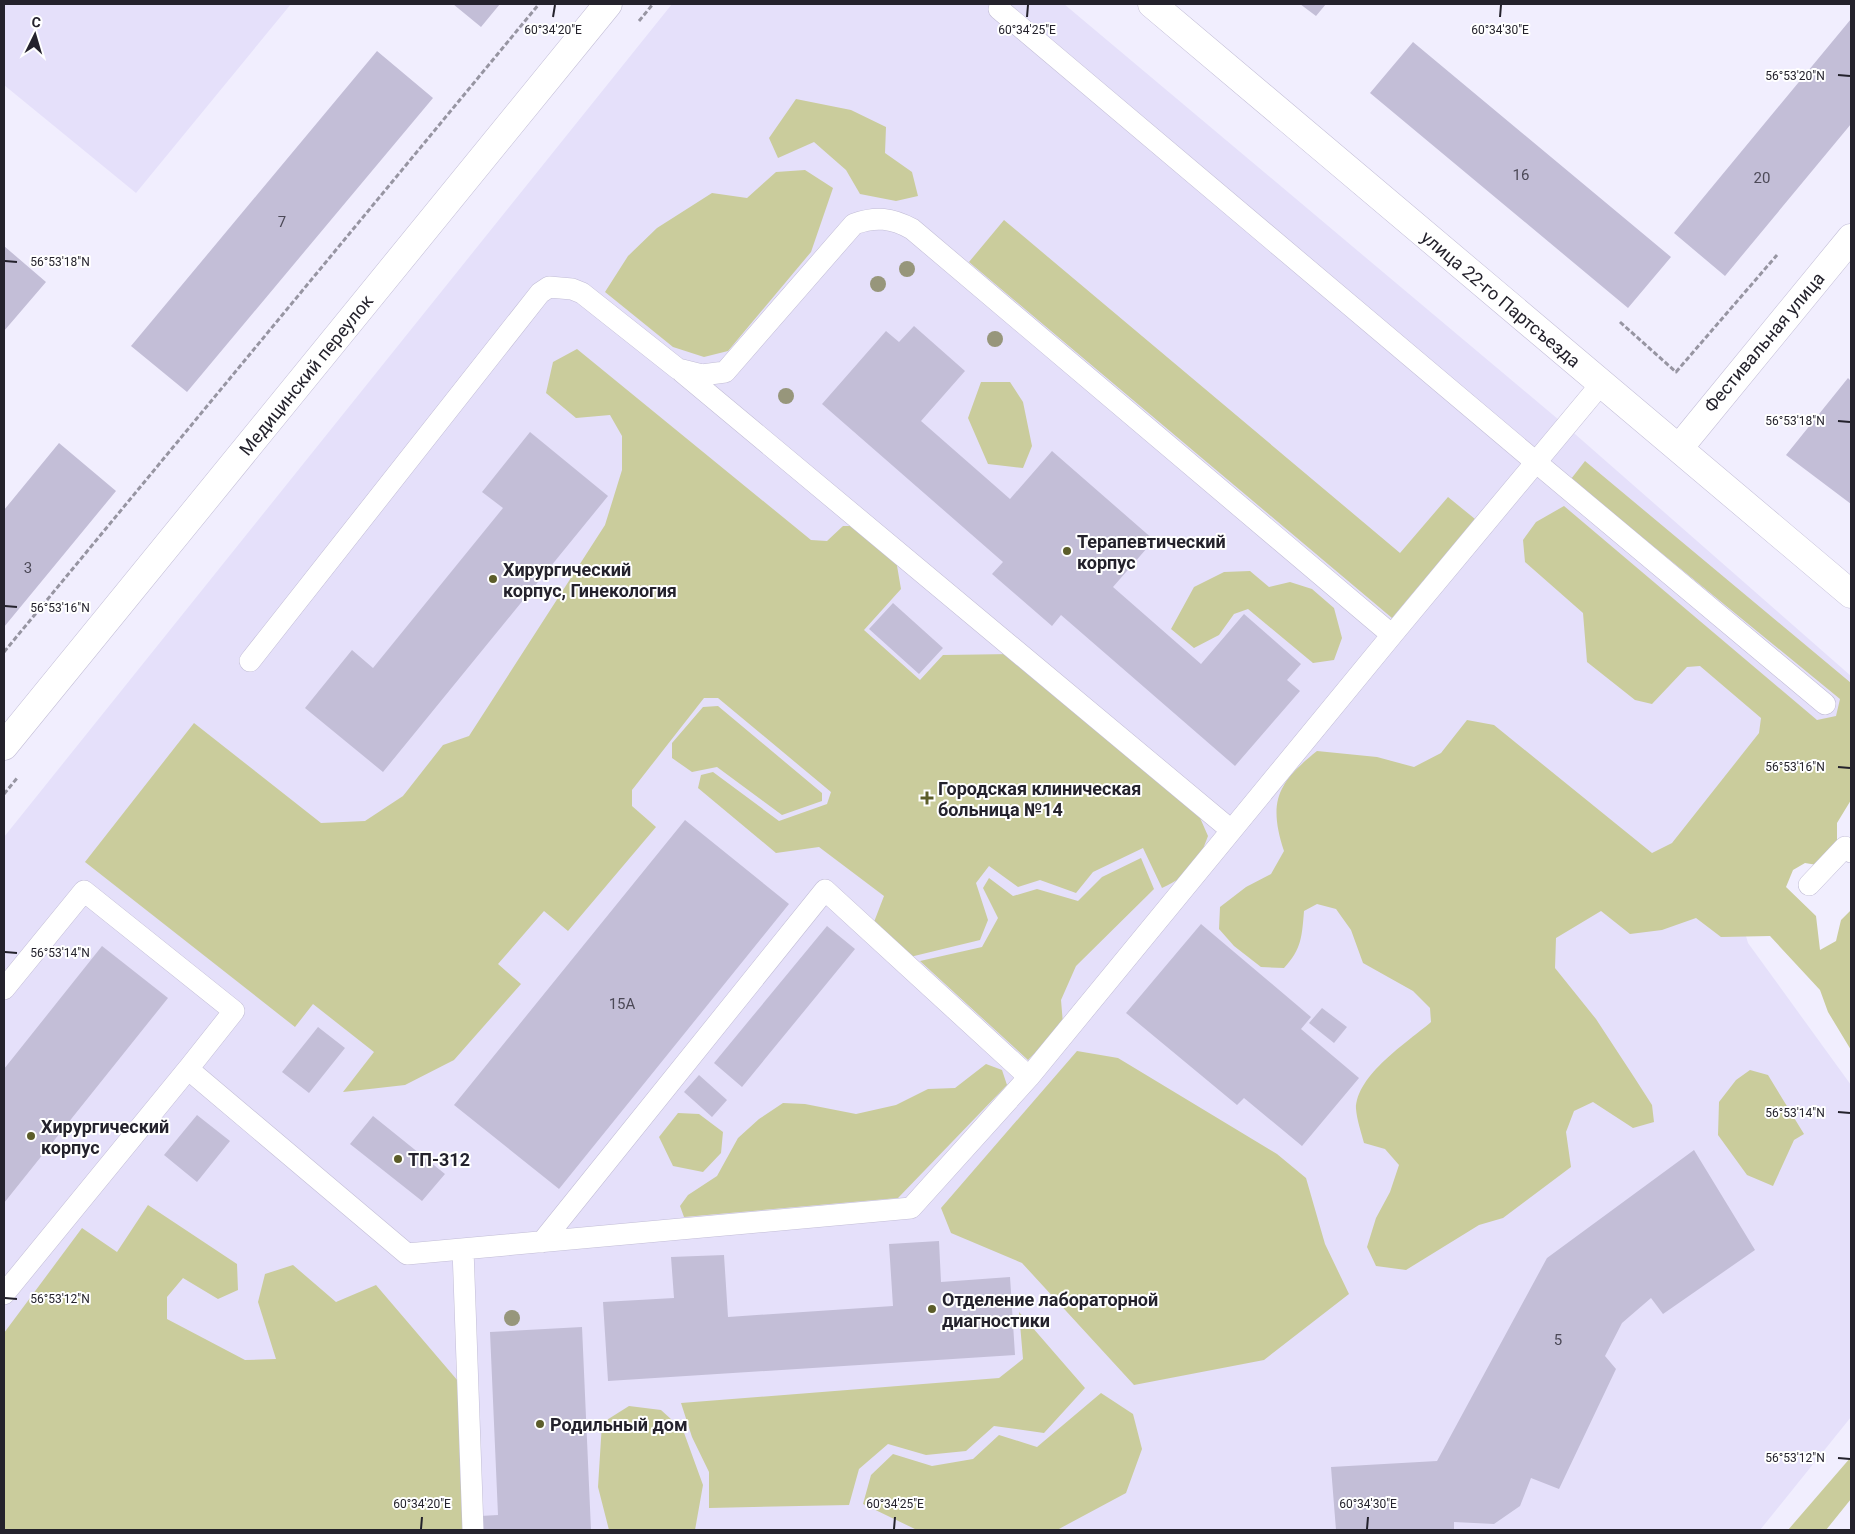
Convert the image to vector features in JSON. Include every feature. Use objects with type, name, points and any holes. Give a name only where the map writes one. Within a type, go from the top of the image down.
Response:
[{"type":"street","name":"Медицинский переулок","points":[[4,746],[608,4]]},
{"type":"street","name":"улица 22-го Партсъезда","points":[[1152,4],[1851,594]]},
{"type":"street","name":"Фестивальная улица","points":[[1678,448],[1851,238]]},
{"type":"lane","points":[[999,9],[1825,704]]},
{"type":"lane","points":[[678,369],[702,375],[725,372],[854,224],[868,219],[883,218],[900,223],[912,229],[1392,635]]},
{"type":"lane","points":[[250,661],[540,293],[549,287],[561,286],[582,293],[678,369],[1231,830]]},
{"type":"lane","points":[[188,1069],[407,1254],[911,1208],[1029,1077],[1601,384]]},
{"type":"lane","points":[[1809,885],[1845,847],[1851,852]]},
{"type":"lane","points":[[542,1242],[825,890],[1029,1077]]},
{"type":"lane","points":[[4,989],[84,891],[234,1011],[4,1294]]},
{"type":"lane","points":[[463,1249],[473,1530]]},
{"type":"path","points":[[4,652],[539,4]]},
{"type":"path","points":[[1620,322],[1676,372],[1777,255]]},
{"type":"shaded area","points":[[4,4],[291,4],[136,193],[4,85]]},
{"type":"shaded area","name":"Городская клиническая больница №14","points":[[672,4],[1064,4],[1559,420],[1851,676],[1851,759],[1736,901],[1748,943],[1851,1085],[1851,1417],[1760,1530],[4,1530],[4,837]]},
{"type":"green space","points":[[796,99],[851,110],[886,127],[885,153],[912,172],[918,196],[896,201],[860,194],[846,170],[814,142],[778,158],[769,138]]},
{"type":"green space","points":[[805,170],[833,188],[811,252],[728,351],[704,357],[673,347],[605,292],[628,256],[657,228],[712,193],[747,198],[776,172]]},
{"type":"green space","points":[[1004,220],[1400,553],[1448,497],[1475,519],[1392,618],[969,262]]},
{"type":"green space","points":[[577,349],[811,540],[827,541],[843,526],[857,526],[896,560],[901,589],[864,630],[920,680],[943,655],[1013,654],[1197,811],[1208,836],[1192,868],[1180,878],[1162,888],[1143,848],[1093,872],[1076,893],[1040,880],[1018,887],[989,866],[976,883],[988,920],[980,940],[910,957],[874,922],[884,896],[819,847],[776,853],[698,788],[701,775],[713,772],[779,821],[827,804],[831,792],[718,698],[704,698],[632,790],[632,806],[656,827],[568,931],[544,911],[498,964],[521,984],[454,1060],[405,1085],[343,1092],[374,1052],[313,1004],[295,1027],[85,862],[194,723],[321,823],[365,821],[403,796],[443,745],[469,736],[605,525],[622,470],[622,436],[610,415],[576,418],[546,393],[553,362]]},
{"type":"green space","points":[[981,382],[1010,382],[1023,402],[1032,446],[1023,468],[988,464],[968,418]]},
{"type":"green space","points":[[1585,461],[1851,683],[1851,800],[1837,823],[1837,842],[1817,865],[1805,863],[1793,870],[1786,887],[1816,916],[1820,950],[1836,941],[1841,920],[1851,910],[1851,1050],[1828,1012],[1820,990],[1770,936],[1721,937],[1696,918],[1662,930],[1630,934],[1601,911],[1556,938],[1555,968],[1596,1019],[1652,1105],[1654,1122],[1633,1128],[1593,1102],[1574,1111],[1566,1132],[1571,1167],[1503,1218],[1479,1225],[1406,1270],[1376,1266],[1367,1247],[1376,1218],[1390,1192],[1399,1165],[1385,1149],[1364,1143],[1356,1109],[1358,1096],[1364,1084],[1385,1060],[1431,1022],[1430,1008],[1413,991],[1363,963],[1351,930],[1336,909],[1317,904],[1304,911],[1302,935],[1298,948],[1284,968],[1261,967],[1234,946],[1219,929],[1220,907],[1246,887],[1271,874],[1284,851],[1279,834],[1277,806],[1285,784],[1293,773],[1317,751],[1377,757],[1414,767],[1441,753],[1467,720],[1494,725],[1652,853],[1672,843],[1759,733],[1761,718],[1700,666],[1687,667],[1652,704],[1635,700],[1587,662],[1583,613],[1525,562],[1523,540],[1536,522],[1564,506],[1817,720],[1836,716],[1840,699],[1571,479]]},
{"type":"green space","points":[[1250,571],[1269,587],[1290,582],[1312,589],[1334,608],[1342,638],[1334,660],[1313,663],[1248,609],[1234,614],[1219,635],[1194,648],[1171,629],[1194,587],[1224,572]]},
{"type":"green space","points":[[718,706],[822,793],[822,801],[782,815],[717,767],[692,772],[672,758],[672,743],[703,707]]},
{"type":"green space","points":[[1141,858],[1154,889],[1076,966],[1061,1000],[1063,1024],[1028,1060],[920,961],[982,947],[998,918],[983,888],[989,878],[1013,896],[1037,889],[1078,901],[1102,877]]},
{"type":"green space","points":[[1077,1051],[1118,1058],[1277,1154],[1306,1178],[1325,1244],[1349,1294],[1264,1360],[1134,1385],[1022,1263],[951,1233],[941,1208]]},
{"type":"green space","points":[[986,1064],[1002,1070],[1007,1085],[898,1198],[684,1217],[680,1206],[688,1195],[717,1176],[738,1138],[759,1119],[783,1103],[805,1104],[856,1114],[896,1105],[928,1089],[955,1088]]},
{"type":"green space","points":[[1750,1070],[1768,1075],[1804,1134],[1794,1140],[1773,1186],[1747,1175],[1718,1135],[1719,1102],[1736,1080]]},
{"type":"green space","points":[[678,1113],[699,1114],[723,1132],[721,1153],[703,1172],[673,1166],[659,1137]]},
{"type":"green space","points":[[148,1205],[237,1264],[238,1290],[218,1299],[183,1278],[167,1297],[167,1319],[245,1360],[276,1359],[258,1302],[265,1274],[293,1265],[336,1302],[376,1285],[458,1381],[466,1530],[4,1530],[4,1333],[82,1228],[117,1252]]},
{"type":"green space","points":[[1019,1312],[1085,1388],[1044,1433],[994,1426],[966,1451],[926,1455],[888,1444],[859,1469],[849,1505],[709,1508],[709,1472],[692,1437],[681,1403],[999,1378],[1023,1359]]},
{"type":"green space","points":[[1101,1393],[1133,1414],[1142,1449],[1126,1493],[1057,1530],[917,1530],[863,1504],[871,1475],[893,1454],[932,1466],[973,1459],[999,1435],[1037,1447]]},
{"type":"green space","points":[[629,1406],[661,1410],[683,1430],[703,1485],[695,1530],[609,1530],[598,1487],[602,1423]]},
{"type":"green space","points":[[1851,1457],[1851,1499],[1826,1530],[1788,1530]]},
{"type":"building","points":[[453,4],[500,4],[481,27]]},
{"type":"building","points":[[1300,4],[1326,4],[1316,16]]},
{"type":"building","points":[[1851,19],[1851,124],[1725,276],[1674,233]]},
{"type":"building","points":[[1413,42],[1671,257],[1628,308],[1370,93]]},
{"type":"building","points":[[377,51],[433,98],[187,392],[131,346]]},
{"type":"building","points":[[4,246],[46,282],[4,331]]},
{"type":"building","name":"Терапевтический корпус","points":[[914,326],[965,371],[921,421],[1010,499],[1052,451],[1154,540],[1113,587],[1201,664],[1244,614],[1301,664],[1287,680],[1300,691],[1235,766],[1061,615],[1052,626],[992,574],[1003,562],[822,404],[886,331],[899,342]]},
{"type":"building","points":[[1848,378],[1851,381],[1851,504],[1786,455]]},
{"type":"building","name":"Хирургический корпус, Гинекология","points":[[530,432],[608,496],[383,772],[305,708],[352,650],[373,668],[503,508],[482,492]]},
{"type":"building","points":[[59,443],[116,491],[4,627],[4,510]]},
{"type":"building","points":[[893,603],[943,648],[919,674],[869,629]]},
{"type":"building","points":[[685,820],[789,904],[559,1189],[454,1105]]},
{"type":"building","points":[[1201,924],[1311,1017],[1301,1029],[1359,1078],[1302,1146],[1244,1098],[1237,1105],[1126,1013]]},
{"type":"building","points":[[827,926],[855,949],[742,1087],[714,1063]]},
{"type":"building","name":"Хирургический корпус","points":[[102,946],[168,998],[4,1203],[4,1069]]},
{"type":"building","points":[[1322,1008],[1347,1027],[1334,1043],[1309,1023]]},
{"type":"building","points":[[318,1027],[345,1048],[309,1093],[282,1072]]},
{"type":"building","points":[[699,1075],[727,1100],[712,1117],[684,1092]]},
{"type":"building","points":[[197,1115],[230,1141],[197,1182],[164,1155]]},
{"type":"building","name":"ТП-312","points":[[373,1116],[445,1174],[422,1201],[350,1144]]},
{"type":"building","points":[[1694,1150],[1755,1250],[1663,1314],[1651,1298],[1622,1323],[1605,1356],[1616,1369],[1559,1489],[1531,1478],[1520,1506],[1494,1524],[1454,1522],[1454,1530],[1336,1530],[1331,1467],[1437,1461],[1547,1258]]},
{"type":"building","name":"Отделение лабораторной диагностики","points":[[939,1241],[941,1282],[1010,1277],[1015,1355],[608,1381],[603,1302],[674,1298],[671,1257],[724,1255],[728,1317],[893,1306],[889,1244]]},
{"type":"building","name":"Родильный дом","points":[[582,1327],[591,1530],[480,1530],[480,1516],[498,1515],[490,1332]]},
{"type":"place","name":"Терапевтический корпус","points":[[1067,551]]},
{"type":"place","name":"Хирургический корпус, Гинекология","points":[[493,579]]},
{"type":"place","name":"Городская клиническая больница №14","points":[[927,798]]},
{"type":"place","name":"Хирургический корпус","points":[[31,1136]]},
{"type":"place","name":"ТП-312","points":[[398,1159]]},
{"type":"place","name":"Отделение лабораторной диагностики","points":[[932,1309]]},
{"type":"place","name":"Родильный дом","points":[[540,1424]]}]
